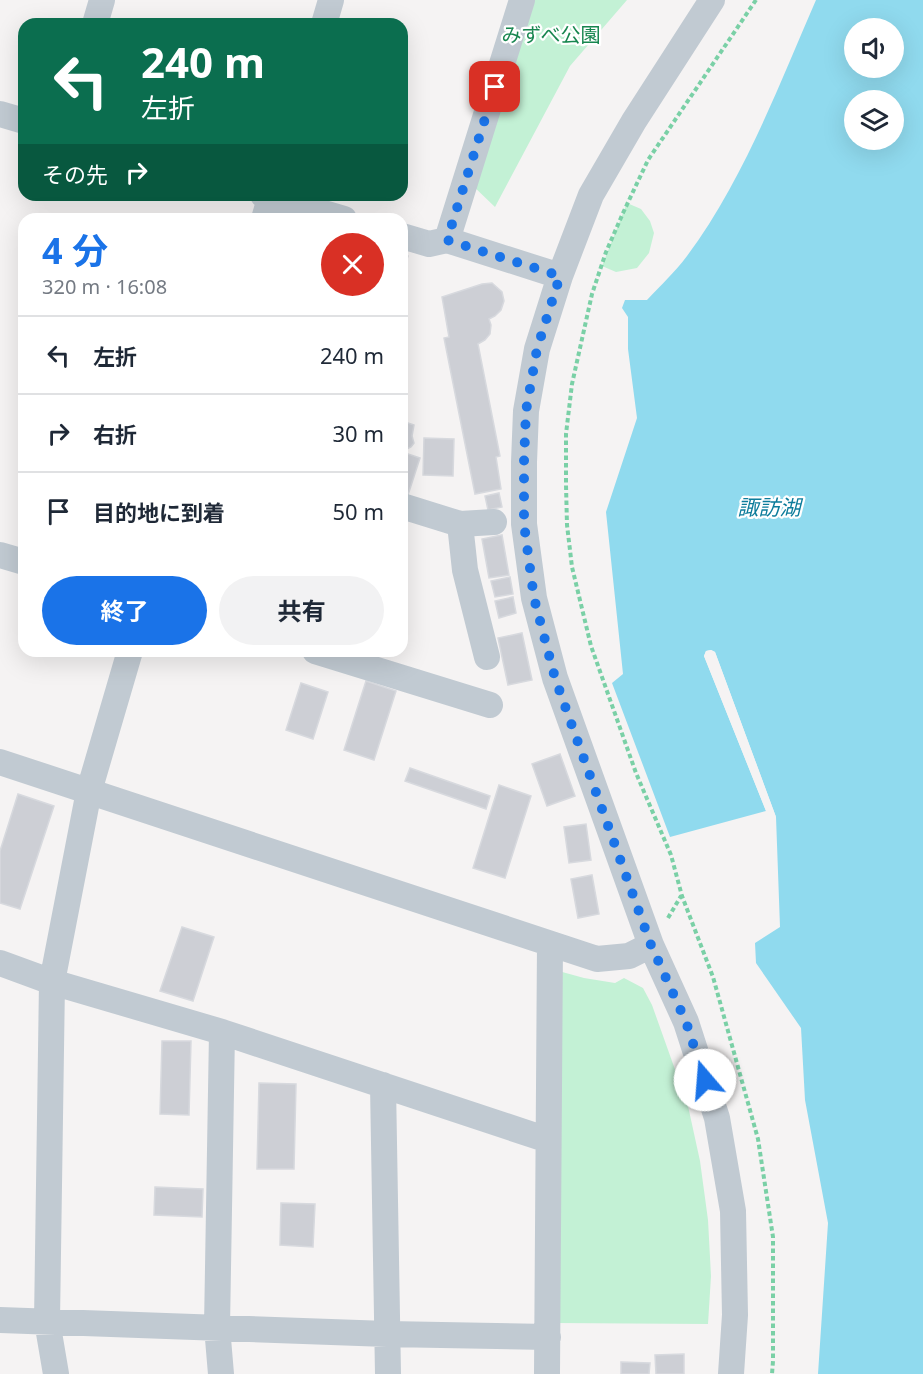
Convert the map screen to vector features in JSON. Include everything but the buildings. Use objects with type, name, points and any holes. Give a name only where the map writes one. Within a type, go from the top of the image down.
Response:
[{"type":"street","points":[[96,18],[102,0]]},
{"type":"street","points":[[326,18],[331,0]]},
{"type":"street","points":[[447,240],[522,0]]},
{"type":"street","points":[[712,0],[634,121],[591,195],[560,276],[537,349],[526,411],[524,524],[534,598],[555,678],[651,945],[686,1022],[717,1118],[733,1211],[735,1315],[731,1374]]},
{"type":"street","points":[[0,114],[18,120]]},
{"type":"street","points":[[267,202],[317,213]]},
{"type":"street","points":[[408,238],[429,244],[447,240],[560,276]]},
{"type":"street","points":[[408,508],[460,524],[494,522]]},
{"type":"street","points":[[460,524],[465,570],[487,657]]},
{"type":"street","points":[[0,555],[18,560]]},
{"type":"street","points":[[56,1374],[48,1321],[52,982],[89,791],[128,657]]},
{"type":"street","points":[[334,657],[490,705]]},
{"type":"street","points":[[0,762],[597,959],[629,956],[651,945]]},
{"type":"street","points":[[547,1374],[550,944]]},
{"type":"street","points":[[0,963],[52,982],[222,1032],[548,1140]]},
{"type":"street","points":[[221,1374],[217,1328],[222,1032]]},
{"type":"street","points":[[383,1085],[388,1374]]},
{"type":"street","points":[[0,1320],[387,1334],[548,1337]]},
{"type":"path","points":[[756,0],[648,160],[606,252],[592,294],[572,384],[566,434],[566,485],[567,525],[572,567],[591,645],[636,773],[671,855],[682,896],[714,977],[758,1139],[773,1237],[772,1374]]},
{"type":"path","points":[[664,923],[682,896]]},
{"type":"green space","name":"みずべ公園","points":[[526,0],[627,0],[570,66],[495,207],[470,183]]},
{"type":"green space","points":[[627,203],[641,209],[650,221],[654,233],[649,253],[637,268],[616,272],[602,266]]},
{"type":"green space","points":[[555,970],[615,983],[624,978],[643,988],[652,1005],[688,1106],[700,1161],[708,1220],[711,1276],[708,1324],[555,1323]]},
{"type":"water","name":"諏訪湖","points":[[816,0],[923,0],[923,1374],[818,1374],[828,1223],[805,1100],[801,1028],[756,963],[755,943],[780,927],[776,817],[715,652],[706,651],[704,656],[766,811],[670,837],[612,683],[623,674],[606,512],[637,418],[628,349],[628,317],[622,308],[625,300],[647,300],[682,262],[726,196],[774,99]]},
{"type":"pier","points":[[706,651],[715,652],[776,817],[771,814],[712,654],[707,656],[769,812],[766,811],[704,656]]},
{"type":"route","points":[[495,87],[447,240],[560,276],[537,349],[526,411],[524,524],[534,598],[555,678],[651,945],[686,1022],[705,1080]]}]
